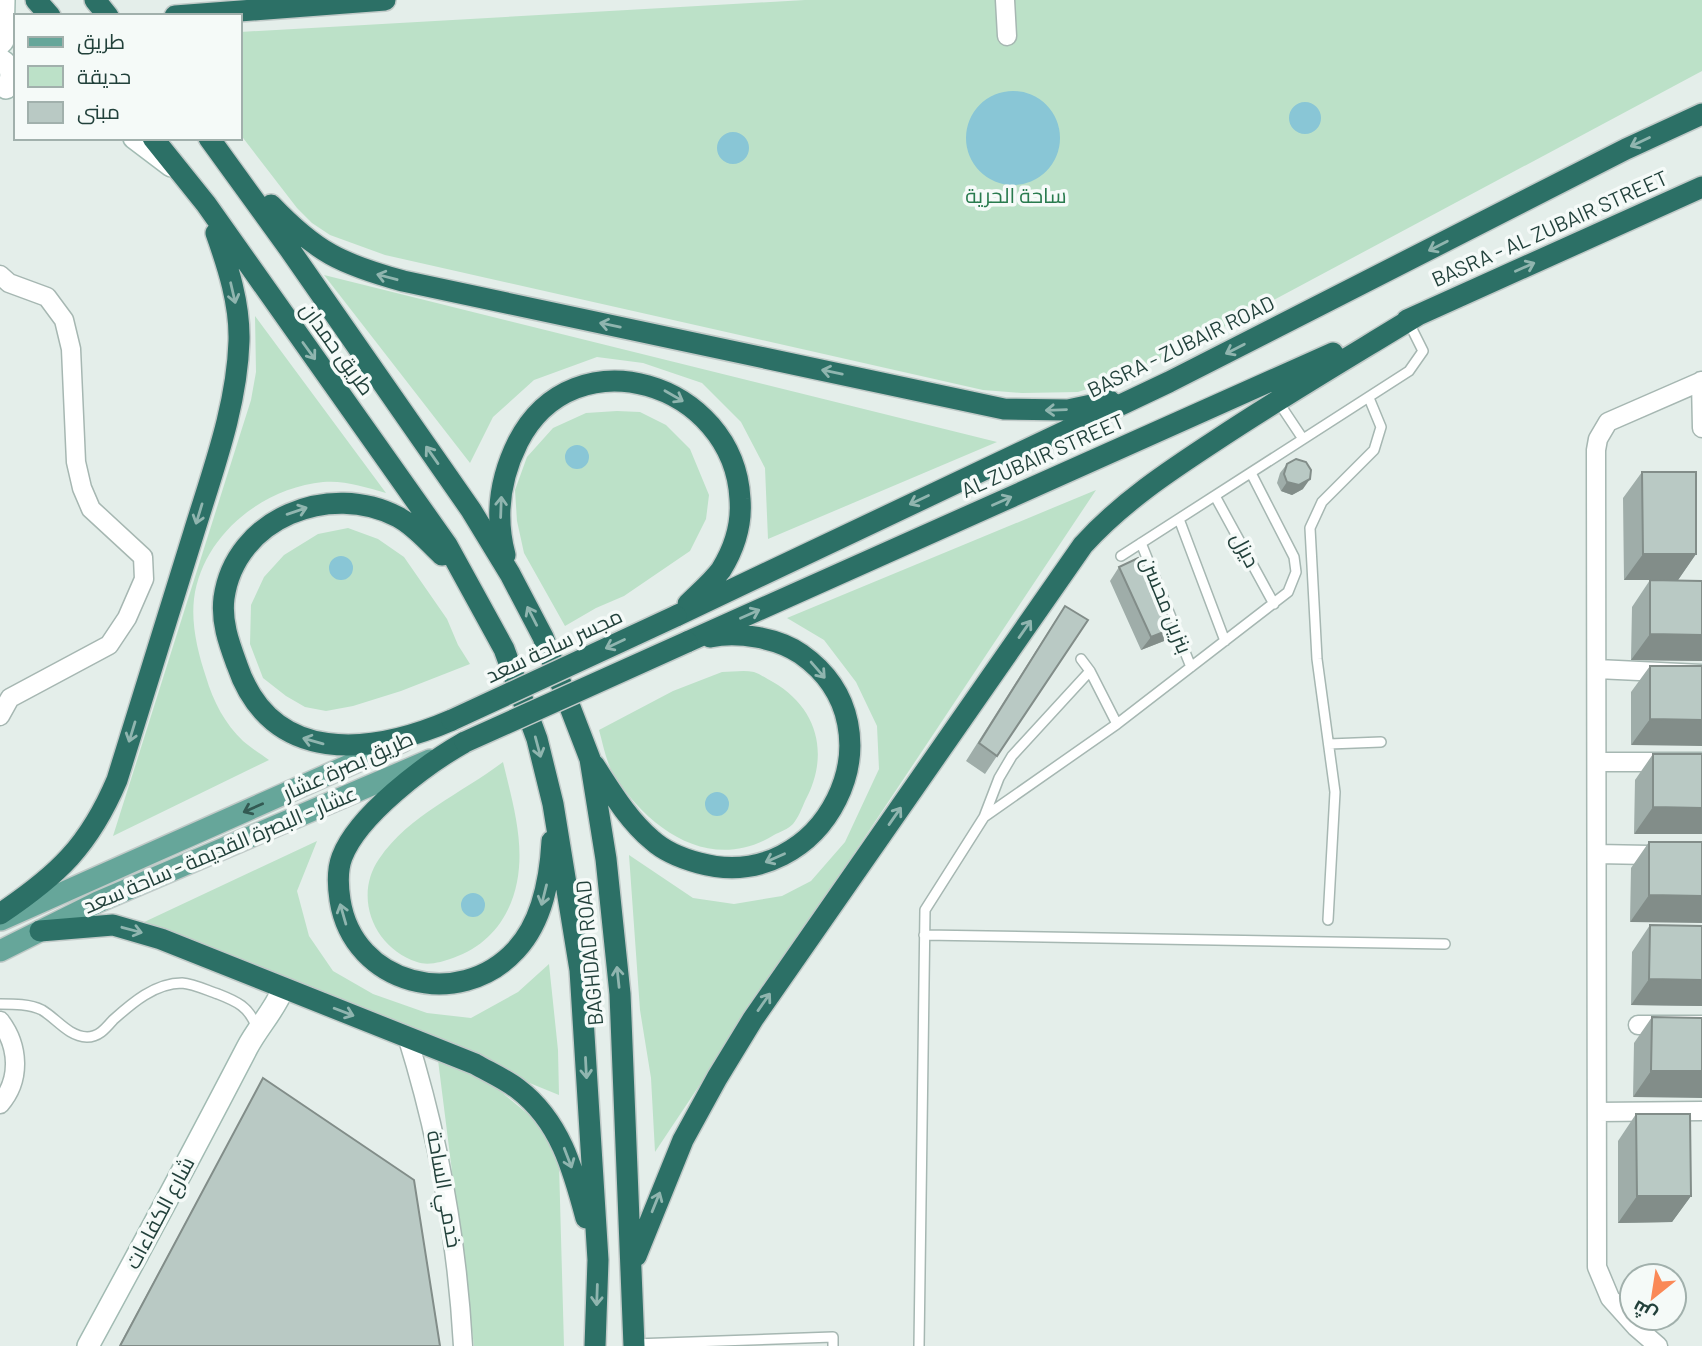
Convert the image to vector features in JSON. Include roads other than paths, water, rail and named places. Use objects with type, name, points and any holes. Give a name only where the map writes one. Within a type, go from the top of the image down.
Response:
[{"type":"highway","points":[[36,0],[48,14]]},
{"type":"highway","points":[[95,0],[106,14]]},
{"type":"highway","points":[[201,14],[385,0]]},
{"type":"highway","name":"BASRA - ZUBAIR ROAD","points":[[676,616],[1169,382],[1626,149],[1702,114]]},
{"type":"highway","name":"طريق حمدان","points":[[155,140],[206,204],[447,545],[475,594]]},
{"type":"highway","points":[[215,146],[299,234],[317,247],[352,265],[403,281],[1004,409],[1068,410],[1109,401],[1169,382]]},
{"type":"highway","name":"طريق حمدان","points":[[215,146],[471,510],[510,574]]},
{"type":"highway","name":"BASRA - AL ZUBAIR STREET","points":[[1413,318],[1702,187]]},
{"type":"highway","points":[[0,914],[74,855],[104,810],[117,780],[222,441],[237,372],[240,339],[236,302],[206,204]]},
{"type":"highway","points":[[632,1266],[683,1140],[752,1019],[1083,545],[1125,503],[1276,400],[1413,318]]},
{"type":"highway","name":"AL ZUBAIR STREET","points":[[687,642],[1413,318]]},
{"type":"highway","points":[[510,574],[499,535],[501,490],[506,467],[525,428],[542,407],[568,390],[610,381],[642,383],[669,392],[696,410],[715,429],[731,455],[739,480],[741,514],[734,545],[720,571],[676,616]]},
{"type":"highway","name":"مجسر ساحة سعد","points":[[475,594],[455,568],[421,533],[398,517],[368,505],[343,502],[292,511],[257,534],[230,574],[224,597],[223,618],[241,676],[266,714],[283,729],[309,741],[335,746],[369,743],[428,731],[676,616]]},
{"type":"highway","name":"BAGHDAD ROAD","points":[[510,574],[543,637],[590,760],[606,859],[620,994],[634,1345]]},
{"type":"highway","name":"BAGHDAD ROAD","points":[[475,594],[504,649],[537,739],[553,804],[580,970],[598,1260],[595,1346]]},
{"type":"highway","points":[[553,804],[551,862],[544,896],[532,927],[517,949],[499,965],[467,980],[436,984],[406,979],[376,962],[353,938],[342,917],[338,888],[341,860],[351,838],[396,791],[443,754],[465,742],[687,642],[714,636],[759,638],[792,648],[815,664],[841,704],[848,725],[850,754],[847,774],[831,813],[804,842],[757,866],[718,868],[686,859],[653,841],[622,808],[590,760]]},
{"type":"highway","points":[[40,931],[113,925],[181,946],[283,989],[407,1036],[475,1065],[518,1089],[550,1121],[562,1142],[574,1173],[598,1260]]},
{"type":"main road","name":"طريق بصرة عشار","points":[[0,920],[428,731]]},
{"type":"main road","name":"عشار - البصرة القديمة - ساحة سعد","points":[[0,951],[97,902],[443,754]]},
{"type":"street","points":[[0,44],[3,41],[4,0]]},
{"type":"street","points":[[1005,0],[1007,36]]},
{"type":"street","points":[[0,59],[9,66],[11,72],[7,88]]},
{"type":"street","points":[[137,140],[183,174]]},
{"type":"street","points":[[0,275],[9,283],[47,297],[64,320],[71,349],[76,462],[82,488],[91,509],[143,557],[144,579],[127,618],[109,645],[10,698],[0,716]]},
{"type":"street","points":[[1658,1346],[1636,1327],[1610,1298],[1597,1267],[1596,450],[1598,439],[1608,422],[1702,381],[1702,428]]},
{"type":"street","points":[[1597,669],[1702,674]]},
{"type":"street","points":[[1597,762],[1702,762]]},
{"type":"street","points":[[1597,853],[1702,856]]},
{"type":"street","name":"شارع الكفاءات","points":[[88,1346],[257,1030],[276,1006],[283,989]]},
{"type":"street","points":[[0,1021],[7,1030],[15,1054],[15,1078],[0,1104]]},
{"type":"street","points":[[1638,1025],[1702,1025]]},
{"type":"street","name":"خدمي الساحة","points":[[407,1036],[432,1122],[446,1185],[457,1259],[463,1346]]},
{"type":"street","points":[[1597,1112],[1702,1111]]},
{"type":"lane","points":[[1121,556],[1409,371],[1423,351],[1413,318]]},
{"type":"lane","points":[[1328,920],[1335,792],[1315,635],[1310,528],[1322,502],[1374,450],[1381,427],[1369,398]]},
{"type":"lane","points":[[1276,400],[1303,439]]},
{"type":"lane","points":[[984,817],[1117,724],[1283,598],[1292,586],[1296,572],[1294,557],[1251,473]]},
{"type":"lane","name":"ديزل","points":[[1215,496],[1274,604]]},
{"type":"lane","points":[[1178,519],[1225,641]]},
{"type":"lane","name":"بنزين محسن","points":[[1142,543],[1191,667]]},
{"type":"lane","points":[[1081,659],[1117,724]]},
{"type":"lane","points":[[919,1346],[925,911],[984,817],[999,778],[1012,756],[1090,671]]},
{"type":"lane","points":[[1329,744],[1381,742]]},
{"type":"lane","points":[[924,935],[1445,944]]},
{"type":"lane","points":[[0,1004],[29,1006],[41,1010],[77,1035],[94,1036],[154,989],[182,983],[243,1006],[253,1016],[257,1030]]},
{"type":"lane","points":[[634,1345],[800,1342],[833,1337],[833,1346]]},
{"type":"water","points":[[1013,91],[1031,95],[1046,105],[1056,120],[1060,138],[1056,156],[1046,171],[1031,181],[1013,185],[995,181],[980,171],[970,156],[966,138],[970,120],[980,105],[995,95]]},
{"type":"water","points":[[1305,102],[1316,107],[1321,118],[1316,129],[1305,134],[1294,129],[1289,118],[1294,107]]},
{"type":"water","points":[[733,132],[744,137],[749,148],[744,159],[733,164],[722,159],[717,148],[722,137]]},
{"type":"water","points":[[577,445],[586,448],[589,457],[586,466],[577,469],[568,466],[565,457],[568,448]]},
{"type":"water","points":[[341,556],[350,559],[353,568],[350,577],[341,580],[332,577],[329,568],[332,559]]},
{"type":"water","points":[[717,792],[726,795],[729,804],[726,813],[717,816],[708,813],[705,804],[708,795]]},
{"type":"water","points":[[473,893],[482,896],[485,905],[482,914],[473,917],[464,914],[461,905],[464,896]]},
{"type":"park label","name":"ساحة الحرية","points":[[1016,196]]}]
